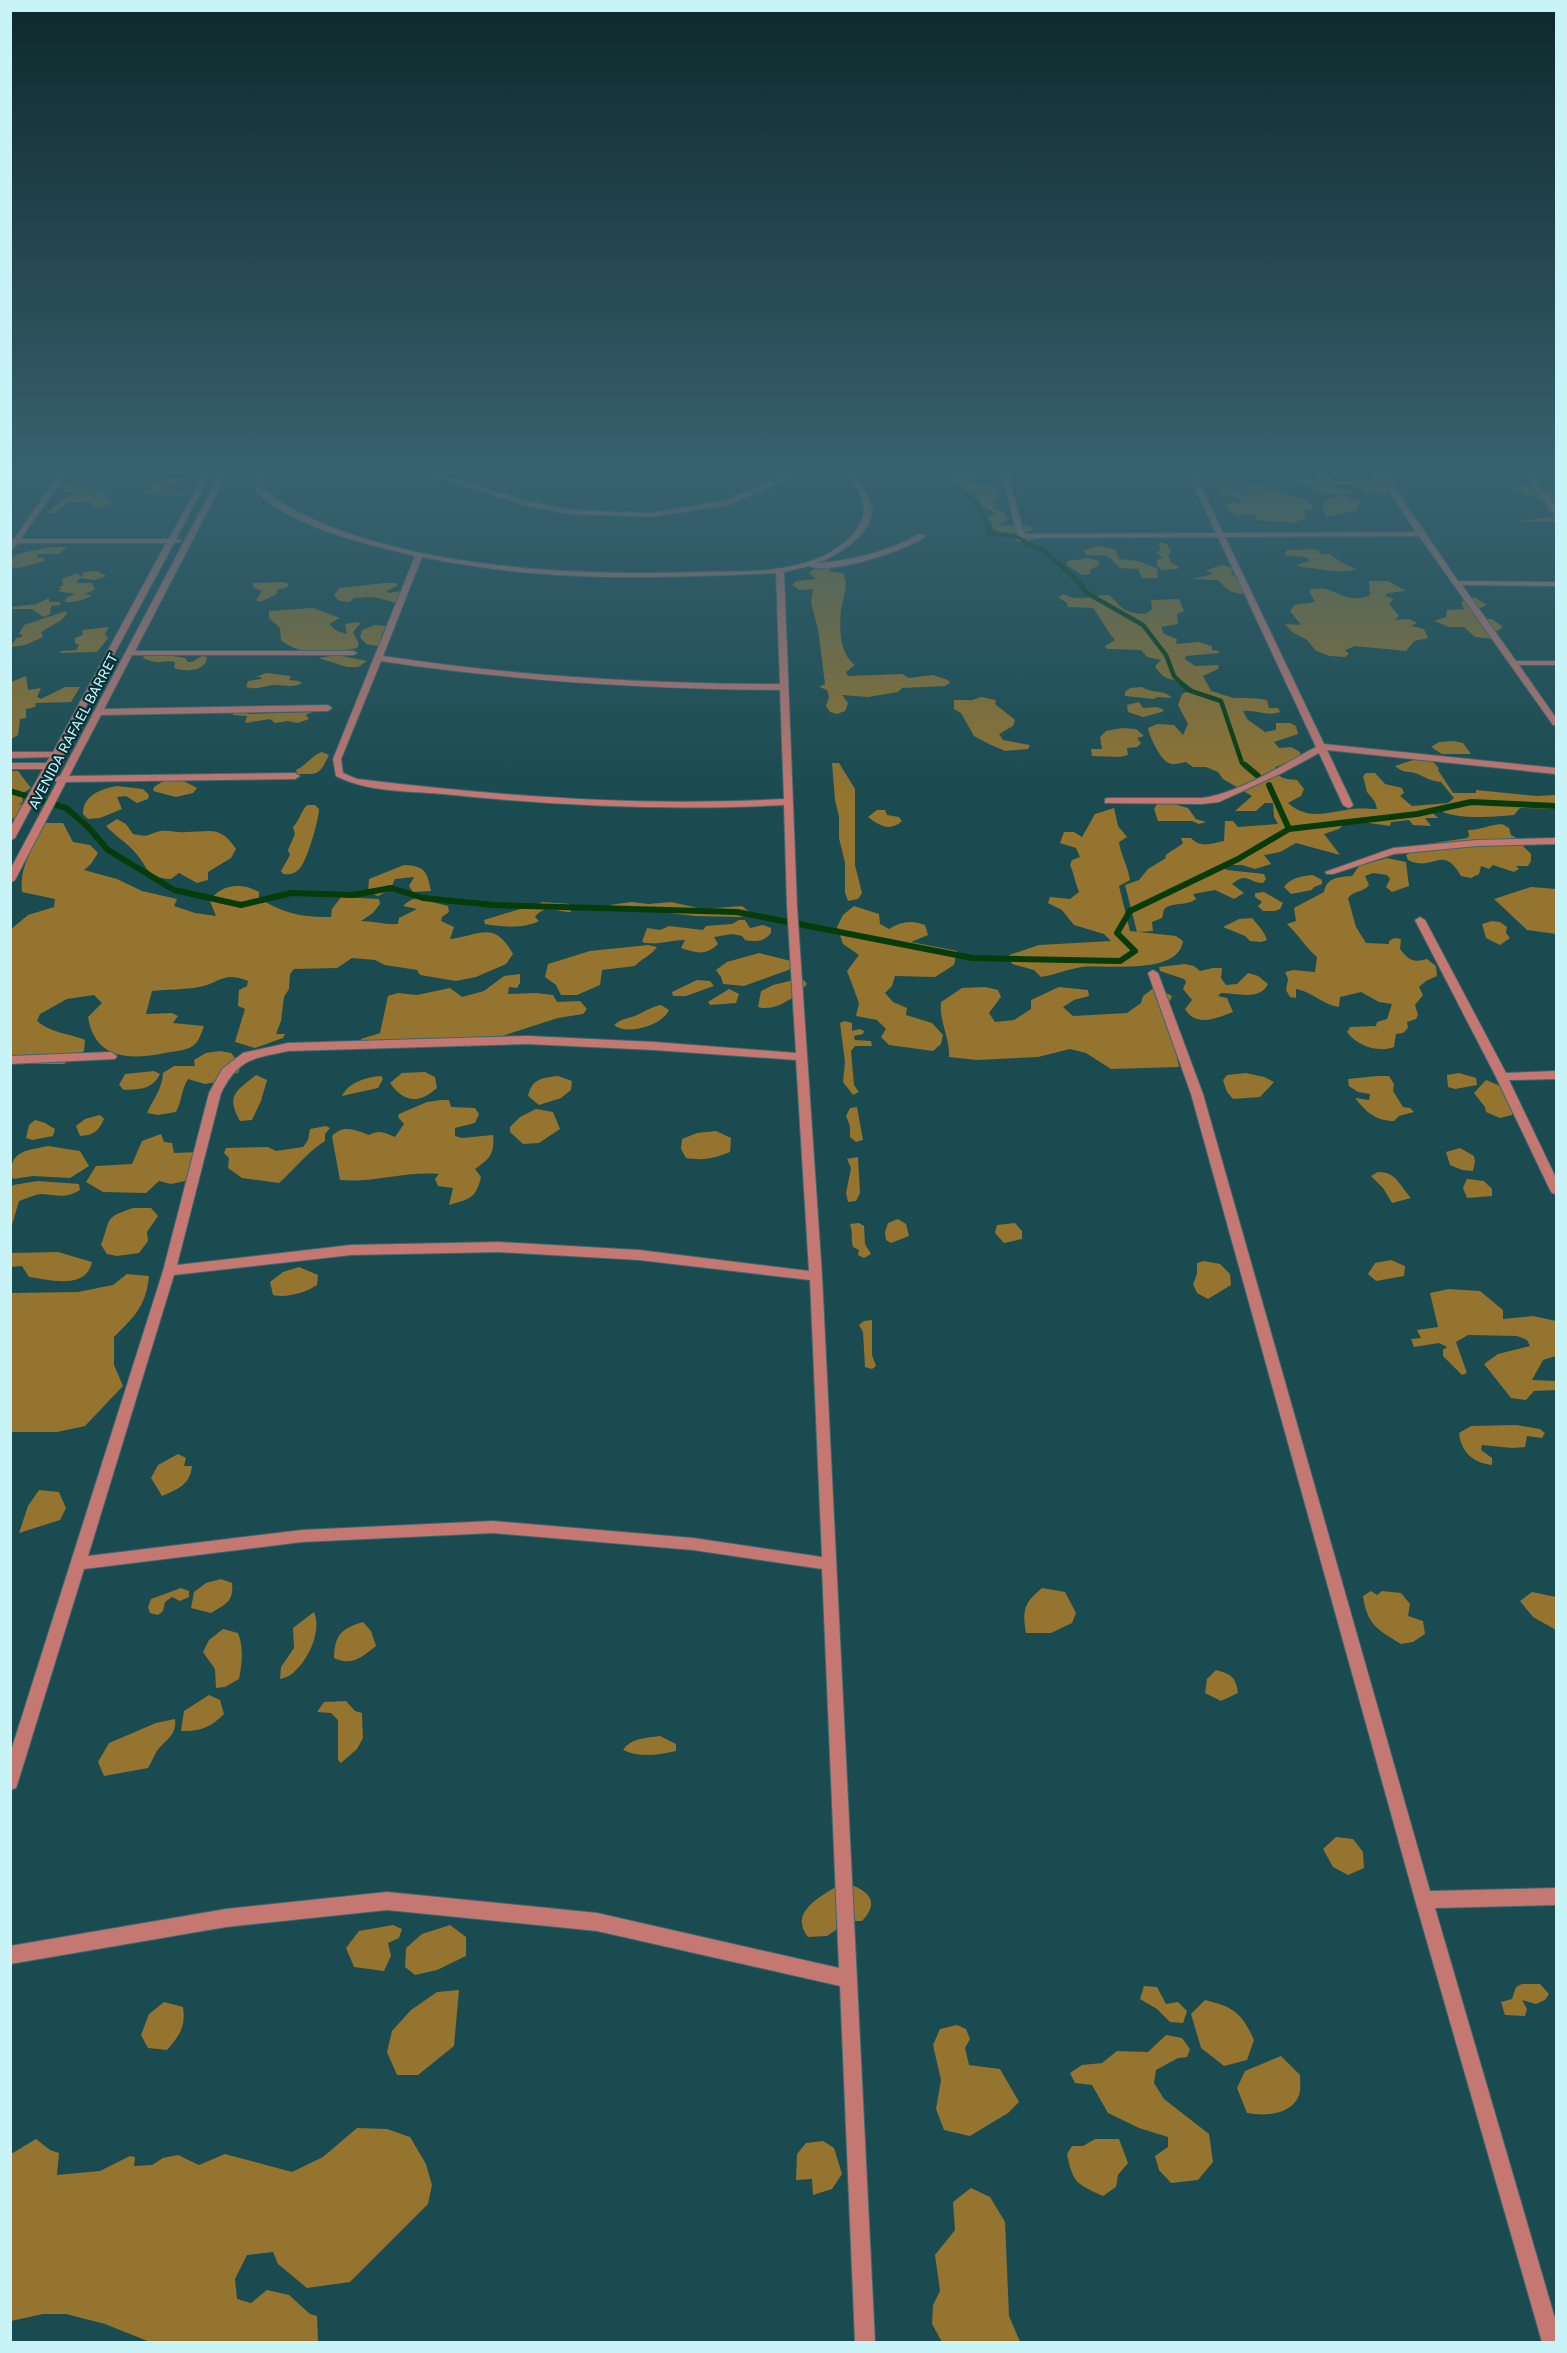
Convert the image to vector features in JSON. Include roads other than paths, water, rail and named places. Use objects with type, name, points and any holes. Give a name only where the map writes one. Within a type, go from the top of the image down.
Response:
[{"type":"street","name":"AVENIDA RAFAEL BARRET","points":[[10,840],[152,578]]},
{"type":"street","name":"AVENIDA RAFAEL BARRET","points":[[10,880],[170,578]]},
{"type":"street","points":[[410,578],[337,759],[339,774],[355,782],[475,796],[570,803],[701,807],[788,802]]},
{"type":"street","points":[[780,578],[792,906],[816,1276],[846,1979],[865,2343]]},
{"type":"street","points":[[1242,578],[1323,747],[1348,806]]},
{"type":"street","points":[[1453,578],[1557,723]]},
{"type":"street","points":[[1457,583],[1557,584]]},
{"type":"street","points":[[130,653],[352,653]]},
{"type":"street","points":[[377,658],[476,672],[584,682],[690,687],[783,687]]},
{"type":"street","points":[[1514,663],[1557,663]]},
{"type":"street","points":[[99,711],[173,713],[199,709],[328,708]]},
{"type":"street","points":[[1108,801],[1219,799],[1323,747],[1557,771]]},
{"type":"street","points":[[10,755],[77,754]]},
{"type":"street","points":[[10,766],[70,766]]},
{"type":"street","points":[[44,779],[295,776]]},
{"type":"street","points":[[10,840],[30,842]]},
{"type":"street","points":[[1330,872],[1393,850],[1477,843],[1557,841]]},
{"type":"street","points":[[1420,920],[1502,1077],[1557,1190]]},
{"type":"street","points":[[1153,973],[1197,1094],[1424,1900],[1552,2343]]},
{"type":"street","points":[[10,1782],[169,1271],[215,1094],[226,1072],[248,1056],[288,1047],[528,1040],[654,1046],[802,1057]]},
{"type":"street","points":[[10,1060],[111,1056]]},
{"type":"street","points":[[1502,1077],[1557,1075]]},
{"type":"street","points":[[169,1271],[351,1250],[499,1247],[639,1255],[816,1276]]},
{"type":"street","points":[[79,1563],[302,1536],[493,1527],[693,1544],[828,1564]]},
{"type":"street","points":[[1424,1900],[1557,1896]]},
{"type":"street","points":[[10,1955],[226,1918],[387,1901],[597,1922],[846,1979]]},
{"type":"waterway","points":[[1075,578],[1087,593],[1143,625],[1166,655],[1174,676],[1188,690],[1221,701],[1242,763],[1247,767]]},
{"type":"waterway","points":[[1245,765],[1258,776]]},
{"type":"waterway","points":[[1269,785],[1289,829]]},
{"type":"waterway","points":[[10,791],[66,808],[87,826],[108,850],[174,890],[241,905],[291,893],[353,895],[391,888],[423,898],[493,905],[737,912],[972,958],[1120,961],[1135,951],[1117,933],[1130,911],[1238,859],[1289,829]]},
{"type":"waterway","points":[[1289,829],[1417,814],[1471,802],[1556,806]]}]
